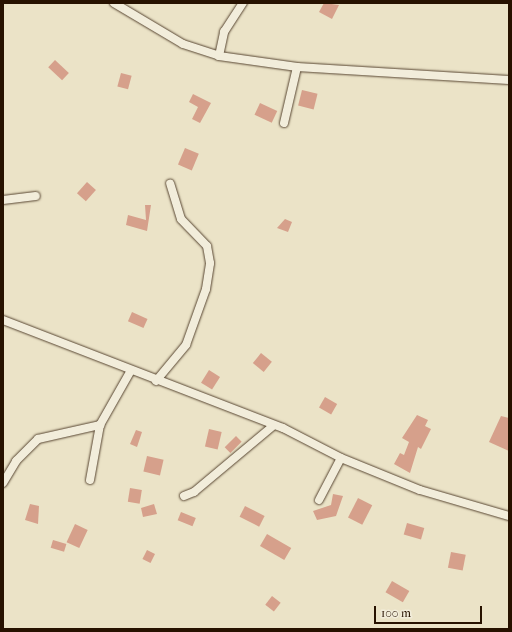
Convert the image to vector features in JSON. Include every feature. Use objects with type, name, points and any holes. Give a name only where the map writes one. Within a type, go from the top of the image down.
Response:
[{"type":"street","points":[[114,3],[183,44],[218,56],[297,67],[509,80]]},
{"type":"street","points":[[218,56],[224,32],[242,3]]},
{"type":"street","points":[[284,123],[297,67]]},
{"type":"street","points":[[156,381],[186,345],[206,289],[210,263],[207,246],[181,219],[170,184]]},
{"type":"street","points":[[3,200],[36,196]]},
{"type":"street","points":[[3,320],[130,372],[274,424],[341,458],[420,490],[509,516]]},
{"type":"street","points":[[90,480],[100,425],[130,372]]},
{"type":"street","points":[[184,496],[194,492],[274,424]]},
{"type":"street","points":[[3,483],[16,461],[38,439],[100,425]]},
{"type":"street","points":[[319,500],[341,458]]},
{"type":"building","points":[[324,3],[339,5],[332,19],[319,12]]},
{"type":"building","points":[[55,60],[69,73],[62,80],[48,67]]},
{"type":"building","points":[[121,73],[132,76],[128,89],[117,87]]},
{"type":"building","points":[[302,90],[318,94],[314,109],[298,106]]},
{"type":"building","points":[[193,94],[211,103],[200,123],[192,119],[198,107],[189,102]]},
{"type":"building","points":[[260,103],[277,111],[272,123],[255,115]]},
{"type":"building","points":[[185,148],[199,154],[192,170],[178,165]]},
{"type":"building","points":[[87,182],[96,190],[86,201],[77,193]]},
{"type":"building","points":[[145,205],[151,205],[147,231],[126,225],[128,215],[146,220]]},
{"type":"building","points":[[285,219],[292,222],[288,232],[277,228]]},
{"type":"building","points":[[132,312],[148,319],[143,328],[128,321]]},
{"type":"building","points":[[261,353],[272,362],[264,372],[253,363]]},
{"type":"building","points":[[209,370],[220,377],[212,390],[201,383]]},
{"type":"building","points":[[325,397],[337,404],[331,414],[319,407]]},
{"type":"building","points":[[417,415],[428,420],[425,426],[431,429],[421,449],[418,447],[410,473],[394,464],[400,453],[404,455],[409,442],[402,438]]},
{"type":"building","points":[[501,416],[509,418],[509,451],[489,442]]},
{"type":"building","points":[[209,429],[222,432],[218,449],[205,447]]},
{"type":"building","points":[[136,430],[142,432],[137,447],[130,444]]},
{"type":"building","points":[[236,436],[242,442],[230,453],[225,447]]},
{"type":"building","points":[[147,456],[164,460],[160,475],[143,472]]},
{"type":"building","points":[[130,488],[142,490],[140,504],[128,502]]},
{"type":"building","points":[[333,494],[343,496],[336,516],[317,520],[313,511],[331,505]]},
{"type":"building","points":[[358,498],[372,505],[362,525],[348,518]]},
{"type":"building","points":[[30,504],[39,506],[38,524],[25,520]]},
{"type":"building","points":[[154,504],[157,514],[143,517],[141,508]]},
{"type":"building","points":[[245,506],[265,516],[259,527],[240,517]]},
{"type":"building","points":[[181,512],[196,518],[192,526],[178,520]]},
{"type":"building","points":[[407,523],[424,528],[421,539],[404,535]]},
{"type":"building","points":[[75,524],[88,530],[79,548],[67,542]]},
{"type":"building","points":[[267,534],[291,548],[284,560],[260,546]]},
{"type":"building","points":[[53,540],[66,544],[64,552],[51,548]]},
{"type":"building","points":[[147,550],[155,554],[150,563],[142,559]]},
{"type":"building","points":[[451,552],[466,555],[463,571],[448,568]]},
{"type":"building","points":[[392,581],[409,591],[403,602],[386,592]]},
{"type":"building","points":[[272,596],[281,603],[274,611],[265,605]]}]
